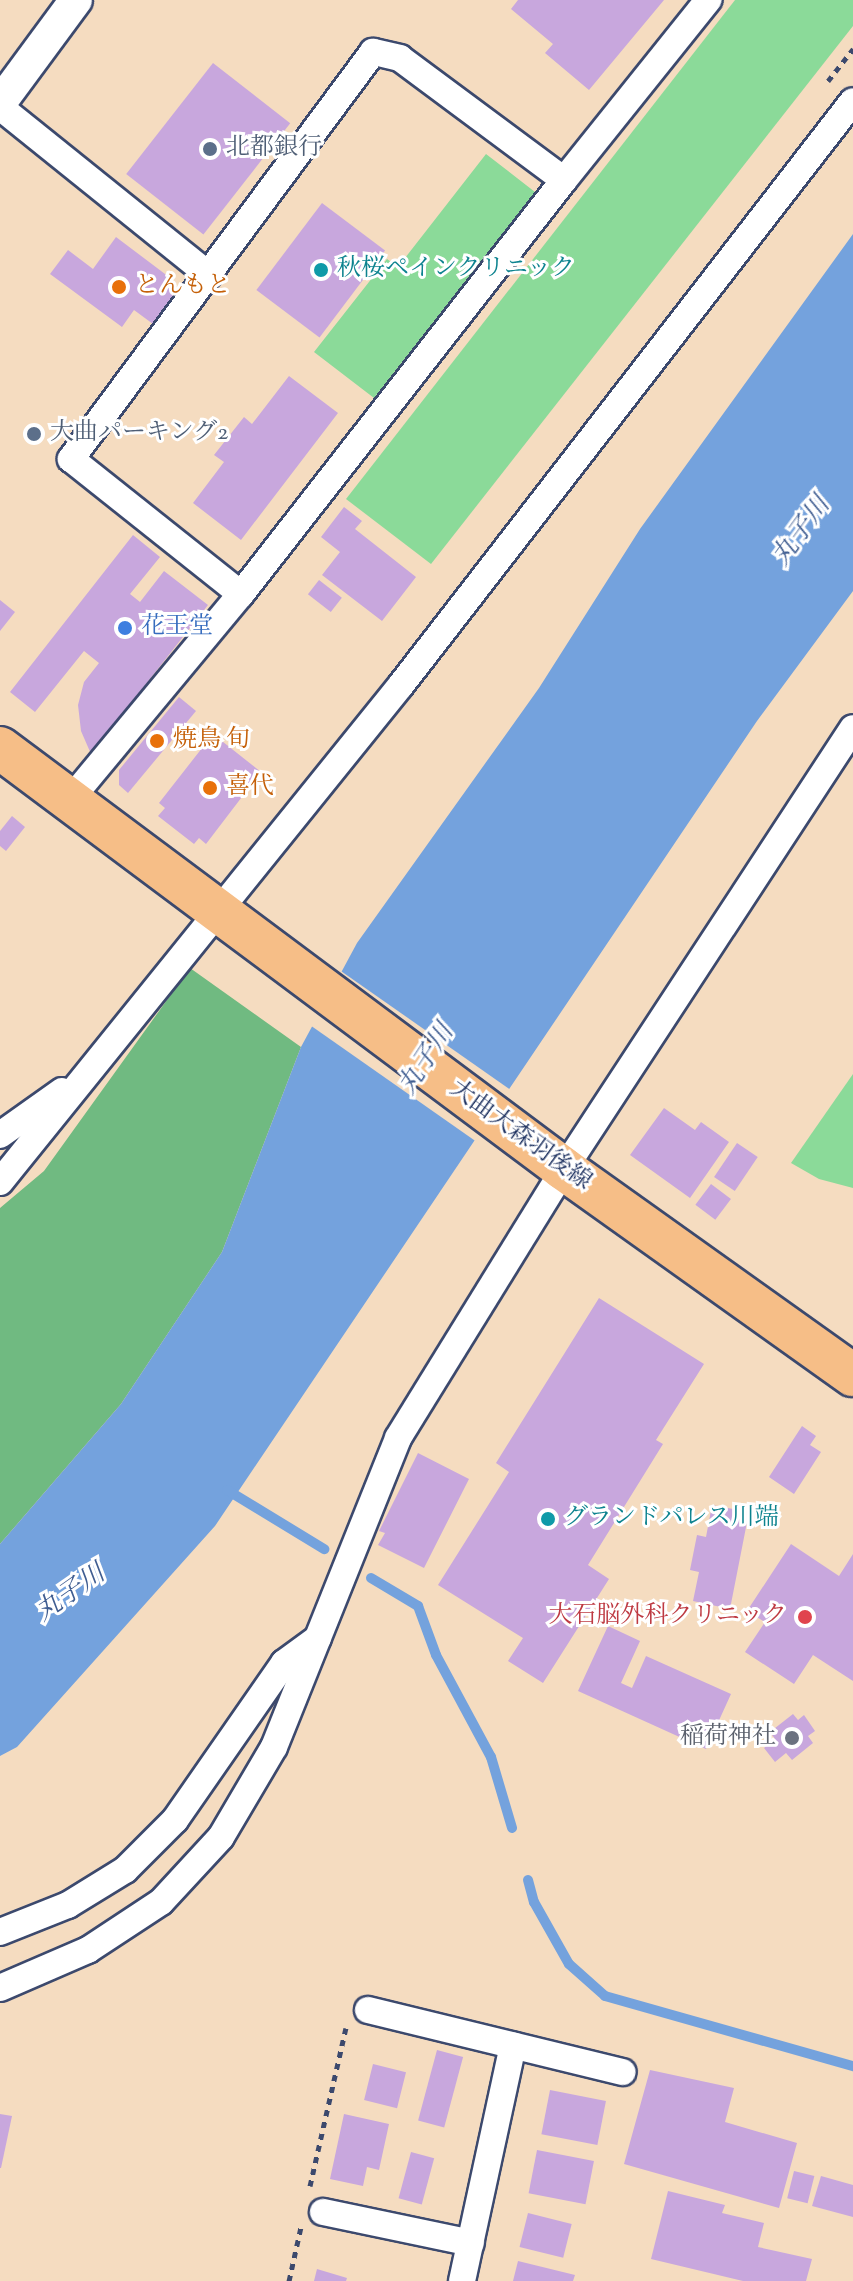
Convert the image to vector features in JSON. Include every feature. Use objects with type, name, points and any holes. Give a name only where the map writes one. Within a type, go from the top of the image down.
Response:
[{"type":"main road","name":"大曲大森羽後線","points":[[0,748],[219,915],[564,1169],[853,1375]]},
{"type":"street","points":[[76,0],[0,105],[209,275]]},
{"type":"street","points":[[69,801],[241,594],[708,0]]},
{"type":"street","points":[[241,594],[71,459],[373,52],[400,58],[564,180]]},
{"type":"street","points":[[0,1182],[79,1079],[219,915],[853,101]]},
{"type":"street","points":[[0,1988],[88,1950],[161,1902],[221,1837],[274,1747],[398,1438],[564,1169],[853,728]]},
{"type":"street","points":[[0,1135],[79,1079]]},
{"type":"street","points":[[0,1932],[68,1905],[125,1870],[175,1820],[284,1663],[318,1638]]},
{"type":"street","points":[[358,2014],[513,2045],[623,2072]]},
{"type":"street","points":[[462,2281],[513,2045]]},
{"type":"street","points":[[313,2216],[471,2243]]},
{"type":"path","points":[[310,2189],[358,2014]]},
{"type":"path","points":[[289,2281],[313,2216]]},
{"type":"green space","points":[[735,0],[853,0],[853,26],[431,564],[346,499]]},
{"type":"green space","points":[[486,154],[535,192],[374,398],[314,352],[387,259],[398,267]]},
{"type":"green space","points":[[190,968],[301,1047],[222,1252],[121,1404],[0,1544],[0,1208],[44,1171]]},
{"type":"green space","points":[[853,1074],[853,1188],[819,1179],[791,1163]]},
{"type":"water","name":"丸子川","points":[[853,234],[853,591],[757,721],[215,1526],[17,1747],[0,1756],[0,1544],[121,1404],[222,1252],[301,1047],[357,943],[539,688],[640,529]]},
{"type":"pier","points":[[338,969],[512,1091],[476,1141],[302,1020]]},
{"type":"building","points":[[518,0],[664,0],[589,90],[545,53],[553,44],[511,9]]},
{"type":"building","name":"北都銀行","points":[[213,63],[290,123],[203,234],[126,174]]},
{"type":"building","name":"秋桜ペインクリニック","points":[[322,203],[385,251],[319,338],[256,290]]},
{"type":"building","name":"とんもと","points":[[116,237],[169,277],[173,297],[153,324],[134,310],[122,327],[50,274],[68,250],[93,269]]},
{"type":"building","points":[[289,376],[338,413],[241,540],[193,503],[224,462],[214,455],[244,417],[252,424]]},
{"type":"building","points":[[344,507],[362,521],[355,529],[416,577],[382,621],[322,575],[340,552],[321,537]]},
{"type":"building","name":"花王堂","points":[[133,535],[160,557],[130,594],[140,602],[164,571],[208,605],[91,754],[81,731],[78,705],[84,682],[99,663],[84,651],[35,712],[10,692]]},
{"type":"building","points":[[319,580],[342,598],[331,612],[308,594]]},
{"type":"building","points":[[0,600],[15,612],[0,631]]},
{"type":"building","name":"焼鳥 旬","points":[[179,697],[196,711],[128,793],[119,785],[119,770]]},
{"type":"building","name":"喜代","points":[[213,734],[261,772],[206,844],[199,838],[194,844],[158,816],[165,808],[159,803]]},
{"type":"building","points":[[12,816],[25,827],[6,851],[0,846],[0,831]]},
{"type":"building","points":[[664,1108],[695,1130],[701,1122],[729,1142],[690,1198],[630,1155]]},
{"type":"building","points":[[737,1143],[758,1157],[735,1191],[714,1177]]},
{"type":"building","points":[[711,1184],[731,1199],[715,1220],[695,1205]]},
{"type":"building","name":"グランドパレス川端","points":[[599,1298],[704,1364],[656,1440],[663,1444],[588,1565],[609,1579],[543,1683],[508,1661],[523,1638],[438,1585],[509,1472],[496,1463]]},
{"type":"building","points":[[802,1426],[816,1436],[810,1445],[821,1452],[794,1494],[769,1477]]},
{"type":"building","points":[[418,1453],[469,1479],[424,1568],[378,1545],[385,1533],[379,1531]]},
{"type":"building","points":[[712,1505],[749,1512],[730,1609],[693,1601],[699,1572],[690,1570],[697,1535],[706,1537]]},
{"type":"building","name":"大石脳外科クリニック","points":[[791,1544],[839,1576],[853,1554],[853,1681],[813,1655],[794,1684],[745,1652],[765,1622],[747,1611]]},
{"type":"building","points":[[608,1626],[640,1641],[621,1683],[632,1688],[646,1656],[731,1694],[706,1749],[578,1691]]},
{"type":"building","name":"稲荷神社","points":[[793,1714],[798,1720],[804,1715],[815,1731],[808,1736],[813,1743],[792,1760],[786,1753],[775,1762],[764,1748],[775,1739],[770,1732]]},
{"type":"building","points":[[437,2050],[463,2057],[444,2128],[418,2121]]},
{"type":"building","points":[[373,2064],[406,2072],[397,2108],[364,2100]]},
{"type":"building","points":[[650,2070],[734,2088],[725,2122],[797,2143],[779,2208],[624,2164]]},
{"type":"building","points":[[550,2090],[606,2101],[597,2145],[541,2134]]},
{"type":"building","points":[[0,2114],[12,2116],[1,2168],[0,2168]]},
{"type":"building","points":[[344,2114],[389,2124],[379,2170],[367,2167],[363,2186],[330,2179]]},
{"type":"building","points":[[537,2150],[594,2161],[586,2204],[529,2193]]},
{"type":"building","points":[[411,2152],[434,2158],[422,2205],[399,2198]]},
{"type":"building","points":[[794,2171],[814,2176],[808,2203],[787,2198]]},
{"type":"building","points":[[821,2176],[853,2185],[853,2217],[812,2206]]},
{"type":"building","points":[[668,2191],[725,2205],[722,2213],[764,2223],[758,2247],[812,2259],[806,2281],[743,2281],[651,2259]]},
{"type":"building","points":[[528,2213],[572,2224],[563,2258],[520,2247]]},
{"type":"building","points":[[518,2261],[575,2275],[573,2281],[513,2281]]},
{"type":"building","points":[[317,2269],[347,2278],[346,2281],[314,2281]]},
{"type":"waterway","points":[[227,1490],[324,1549]]},
{"type":"waterway","points":[[371,1578],[418,1606],[436,1655],[491,1757],[512,1828]]},
{"type":"waterway","points":[[528,1880],[534,1902],[569,1964],[605,1996],[853,2066]]},
{"type":"place","name":"北都銀行","points":[[210,149]]},
{"type":"place","name":"秋桜ペインクリニック","points":[[321,270]]},
{"type":"place","name":"とんもと","points":[[119,287]]},
{"type":"place","name":"大曲パーキング2","points":[[34,434]]},
{"type":"place","name":"花王堂","points":[[125,628]]},
{"type":"place","name":"焼鳥 旬","points":[[157,741]]},
{"type":"place","name":"喜代","points":[[210,788]]},
{"type":"place","name":"グランドパレス川端","points":[[548,1519]]},
{"type":"place","name":"大石脳外科クリニック","points":[[805,1617]]},
{"type":"place","name":"稲荷神社","points":[[792,1738]]}]
